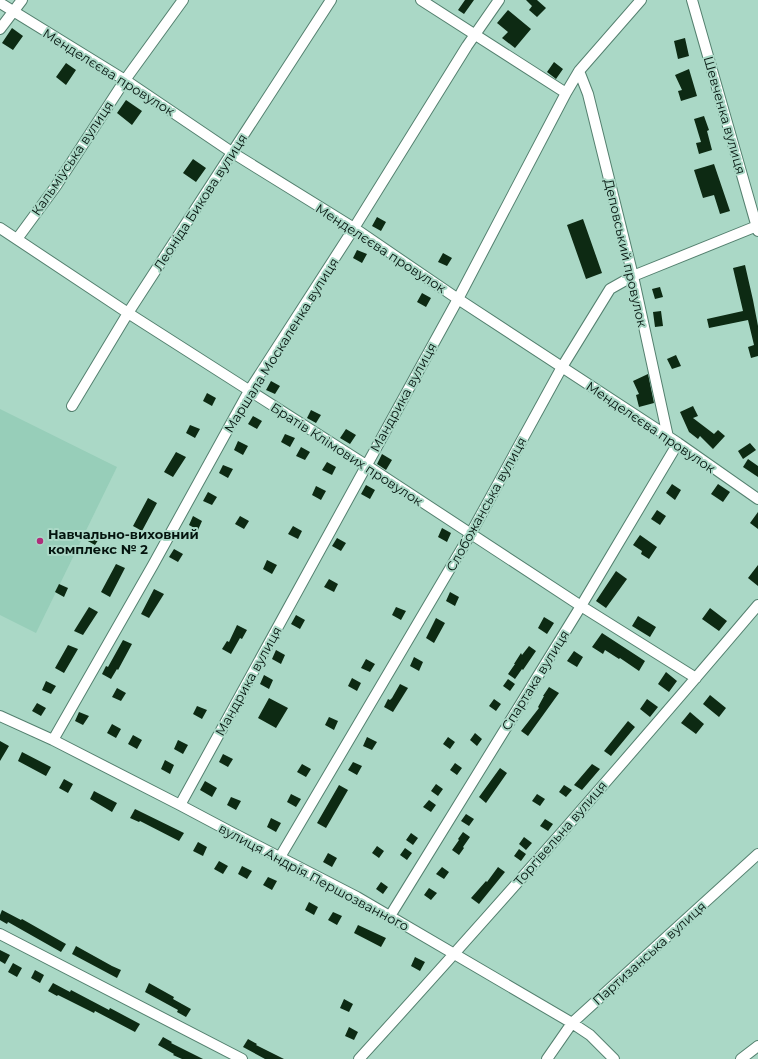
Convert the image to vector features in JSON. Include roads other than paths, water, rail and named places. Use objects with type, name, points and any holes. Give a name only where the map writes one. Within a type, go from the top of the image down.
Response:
[{"type":"street","points":[[0,29],[22,0]]},
{"type":"street","name":"Кальміуська вулиця","points":[[17,239],[56,186],[125,80],[183,0]]},
{"type":"street","name":"Леоніда Бикова вулиця","points":[[72,406],[128,313],[331,0]]},
{"type":"street","points":[[421,0],[566,93]]},
{"type":"street","name":"Маршала Москаленка вулиця","points":[[53,740],[149,572],[249,391],[354,228],[474,34],[499,0]]},
{"type":"street","name":"Мандрика вулиця","points":[[180,805],[458,298],[566,93],[579,71],[641,0]]},
{"type":"street","name":"Шевченка вулиця","points":[[692,0],[757,229]]},
{"type":"street","name":"Менделєєва провулок","points":[[0,3],[125,80],[233,153],[354,228],[668,436],[758,499]]},
{"type":"street","name":"Деповський провулок","points":[[579,71],[588,94],[633,276],[668,436]]},
{"type":"street","name":"Братів Клімових провулок","points":[[0,228],[128,313],[366,465],[581,606],[696,678]]},
{"type":"street","name":"Слобожанська вулиця","points":[[280,857],[471,533],[562,367],[610,289],[633,276],[757,229]]},
{"type":"street","name":"Спартака вулиця","points":[[390,916],[581,606],[678,443]]},
{"type":"street","name":"Торгівельна вулиця","points":[[359,1059],[454,954],[758,605]]},
{"type":"street","name":"вулиця Андрія Першозванного","points":[[0,716],[53,740],[180,805],[390,916],[572,1023],[590,1035],[614,1059]]},
{"type":"street","name":"Партизанська вулиця","points":[[547,1059],[572,1023],[758,854]]},
{"type":"street","points":[[0,934],[242,1059]]},
{"type":"street","points":[[741,1059],[758,1046]]},
{"type":"place","name":"Навчально-виховний комплекс № 2","points":[[40,541]]}]
